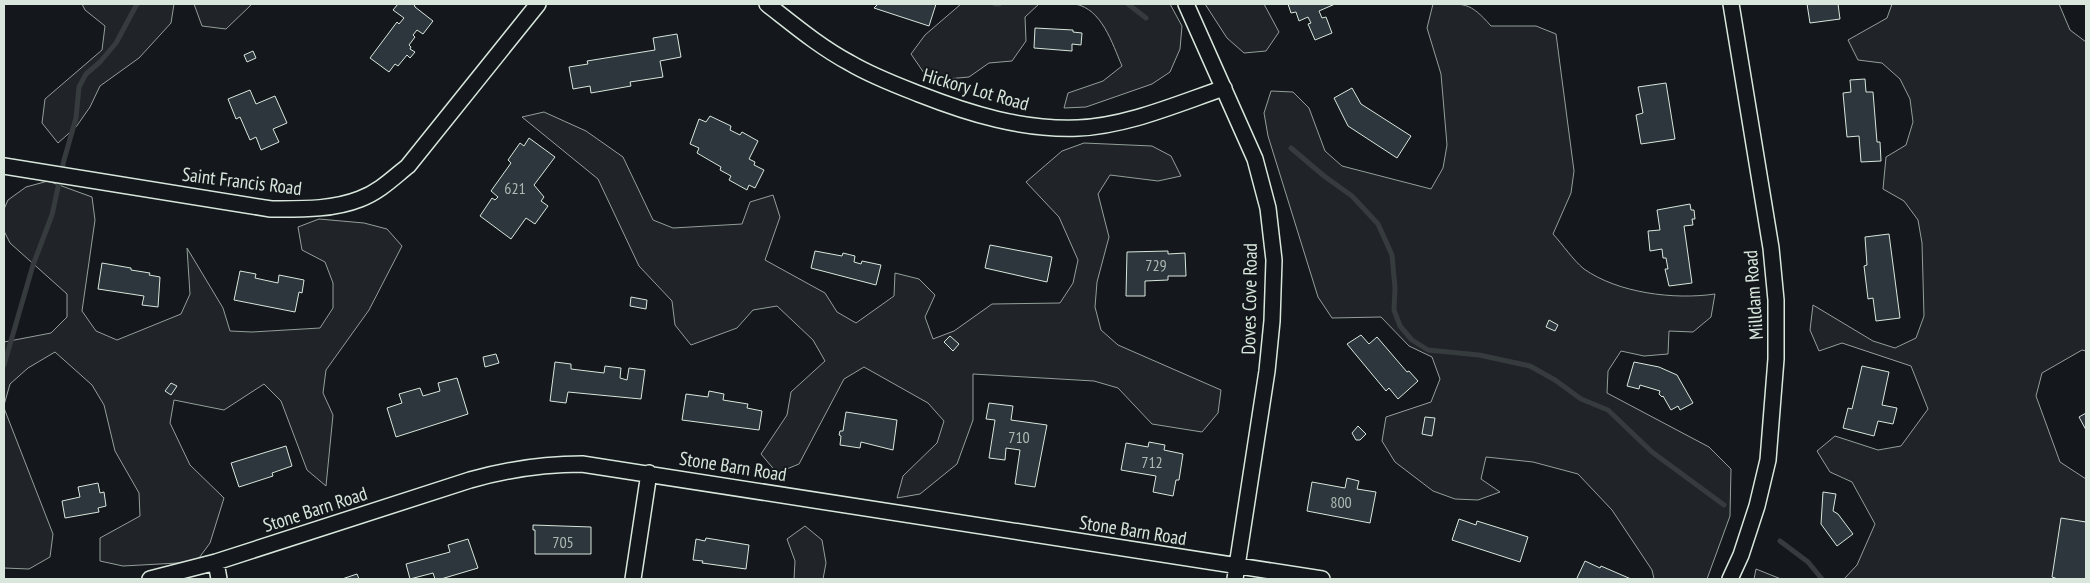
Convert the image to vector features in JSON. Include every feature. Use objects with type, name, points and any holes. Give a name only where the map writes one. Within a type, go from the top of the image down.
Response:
[{"type":"street","name":"Saint Francis Road","points":[[4,166],[272,209],[308,210],[336,206],[361,199],[385,186],[408,166],[538,4]]},
{"type":"street","name":"Hickory Lot Road","points":[[767,4],[835,55],[891,83],[942,103],[987,117],[1037,128],[1079,128],[1118,123],[1224,88]]},
{"type":"street","name":"Doves Cove Road","points":[[1186,4],[1256,159],[1268,208],[1274,260],[1272,321],[1267,372],[1236,573]]},
{"type":"street","name":"Milldam Road","points":[[1730,579],[1741,555],[1757,506],[1768,460],[1776,359],[1776,300],[1771,248],[1731,4]]},
{"type":"street","name":"Stone Barn Road","points":[[150,579],[216,562],[506,470],[530,466],[582,464],[649,473],[1236,573],[1322,579]]},
{"type":"street","points":[[633,579],[649,473]]},
{"type":"street","points":[[216,562],[219,579]]},
{"type":"shaded area","points":[[82,4],[174,4],[171,23],[139,58],[100,86],[90,107],[76,127],[58,143],[42,123],[45,99],[102,50],[105,26],[85,10]]},
{"type":"shaded area","points":[[194,4],[252,4],[226,29],[202,26]]},
{"type":"shaded area","points":[[961,4],[1039,4],[1025,17],[1026,41],[1012,61],[989,63],[969,77],[947,79],[924,73],[911,54],[925,35]]},
{"type":"shaded area","points":[[1075,4],[1170,4],[1182,26],[1180,49],[1170,72],[1152,84],[1086,107],[1064,108],[1068,93],[1103,81],[1122,66],[1105,28],[1099,20],[1084,7]]},
{"type":"shaded area","points":[[1205,4],[1264,4],[1279,32],[1266,51],[1244,53],[1227,38]]},
{"type":"shaded area","points":[[1433,4],[1460,4],[1466,6],[1477,12],[1491,26],[1536,26],[1556,34],[1574,171],[1571,193],[1553,234],[1576,261],[1584,269],[1598,277],[1630,289],[1664,295],[1699,296],[1715,294],[1711,317],[1693,332],[1669,331],[1668,354],[1644,356],[1621,351],[1608,371],[1607,393],[1709,447],[1731,469],[1730,516],[1707,579],[1654,579],[1652,570],[1612,510],[1578,474],[1533,462],[1486,457],[1481,479],[1500,492],[1478,500],[1455,499],[1433,491],[1395,462],[1382,441],[1386,417],[1431,402],[1440,379],[1432,357],[1409,346],[1381,317],[1332,318],[1318,297],[1268,136],[1264,113],[1271,91],[1293,92],[1309,108],[1325,151],[1342,166],[1431,189],[1443,168],[1447,145],[1441,74],[1427,28]]},
{"type":"shaded area","points":[[1892,4],[2059,4],[2070,30],[2086,42],[2086,351],[2082,350],[2042,373],[2036,396],[2060,462],[2086,479],[2086,579],[1844,579],[1857,565],[1875,524],[1852,482],[1830,472],[1817,451],[1835,436],[1878,450],[1901,446],[1928,409],[1911,366],[1842,343],[1819,351],[1810,330],[1813,305],[1873,341],[1895,348],[1916,338],[1924,316],[1922,243],[1918,220],[1904,201],[1883,189],[1886,157],[1906,145],[1913,122],[1910,99],[1900,79],[1882,63],[1858,60],[1848,40],[1887,18]]},
{"type":"shaded area","points":[[544,112],[586,131],[623,157],[653,220],[673,228],[742,224],[750,202],[773,195],[780,217],[765,260],[825,293],[837,312],[856,323],[894,296],[895,273],[919,279],[935,295],[925,317],[933,339],[954,331],[992,304],[1060,303],[1073,283],[1078,260],[1059,217],[1026,182],[1062,151],[1084,143],[1152,146],[1171,156],[1181,176],[1158,181],[1110,175],[1098,194],[1109,237],[1097,282],[1095,307],[1101,330],[1118,345],[1221,390],[1218,413],[1202,432],[1152,424],[1118,388],[1094,381],[973,374],[973,420],[957,464],[920,494],[897,498],[903,476],[937,443],[944,421],[928,403],[864,367],[844,379],[799,464],[777,473],[761,454],[787,415],[791,392],[825,361],[813,340],[777,306],[753,310],[737,328],[691,345],[675,325],[672,301],[639,266],[598,179],[522,117]]},
{"type":"shaded area","points":[[48,181],[92,197],[95,220],[82,311],[96,331],[117,340],[181,314],[190,294],[187,248],[223,308],[230,331],[252,332],[320,328],[333,308],[333,283],[325,262],[302,250],[298,227],[319,219],[364,223],[387,229],[402,246],[369,310],[326,370],[323,393],[333,415],[326,486],[307,470],[281,401],[264,384],[224,410],[174,400],[170,423],[190,465],[224,498],[210,543],[196,562],[123,566],[100,561],[100,538],[140,516],[139,493],[115,451],[104,405],[92,385],[55,352],[28,368],[10,384],[4,405],[4,342],[51,333],[67,317],[67,294],[10,243],[4,231],[4,209],[8,200],[26,187]]},
{"type":"shaded area","points":[[4,408],[53,534],[50,557],[29,569],[4,568]]},
{"type":"shaded area","points":[[805,526],[822,540],[826,563],[823,579],[794,579],[795,561],[787,539]]},
{"type":"shaded area","points":[[1756,569],[1781,579],[1754,579]]},
{"type":"building","points":[[398,4],[414,4],[415,7],[433,21],[423,34],[417,30],[413,35],[415,37],[409,45],[410,49],[415,52],[410,58],[407,55],[398,66],[395,64],[389,72],[370,58],[397,22],[399,24],[404,18],[393,10]]},
{"type":"building","points":[[878,4],[936,4],[929,26],[874,8]]},
{"type":"building","points":[[1288,4],[1335,4],[1319,11],[1322,18],[1326,17],[1332,33],[1315,40],[1308,24],[1311,23],[1308,17],[1299,21],[1296,12],[1291,13]]},
{"type":"building","points":[[1807,4],[1838,4],[1840,19],[1810,23]]},
{"type":"building","points":[[1035,28],[1073,30],[1073,32],[1082,33],[1081,45],[1072,44],[1072,51],[1034,48]]},
{"type":"building","points":[[677,34],[681,57],[660,61],[663,77],[630,82],[631,86],[591,93],[590,86],[573,89],[569,67],[588,64],[587,61],[655,50],[653,38]]},
{"type":"building","points":[[253,51],[256,58],[247,62],[244,55]]},
{"type":"building","points":[[1865,79],[1866,92],[1873,92],[1877,142],[1880,142],[1881,161],[1861,162],[1859,136],[1847,137],[1843,93],[1851,92],[1850,80]]},
{"type":"building","points":[[1666,83],[1675,139],[1641,144],[1636,115],[1643,113],[1638,87]]},
{"type":"building","points":[[1352,88],[1361,104],[1411,136],[1397,158],[1348,126],[1334,98]]},
{"type":"building","points":[[250,90],[256,104],[275,96],[287,123],[273,129],[279,142],[261,150],[256,137],[250,140],[240,117],[236,119],[228,99]]},
{"type":"building","points":[[710,116],[731,126],[730,130],[740,135],[742,132],[758,141],[749,159],[755,162],[754,165],[764,170],[755,188],[749,185],[747,190],[729,180],[731,176],[720,170],[721,167],[697,153],[699,148],[690,144],[699,119],[706,122]]},
{"type":"building","points":[[529,138],[555,157],[534,185],[544,197],[541,201],[548,206],[535,224],[526,218],[511,239],[480,216],[492,198],[495,200],[498,197],[491,191],[511,163],[508,160],[520,143],[524,146]]},
{"type":"building","points":[[1690,204],[1691,210],[1694,210],[1695,219],[1692,219],[1693,225],[1684,226],[1692,283],[1669,286],[1665,269],[1668,269],[1666,258],[1663,258],[1662,249],[1650,251],[1648,231],[1660,230],[1657,210]]},
{"type":"building","points":[[1889,234],[1900,318],[1876,321],[1873,298],[1868,299],[1864,266],[1867,265],[1865,237]]},
{"type":"building","points":[[990,245],[1052,257],[1047,282],[985,268]]},
{"type":"building","points":[[815,251],[842,256],[843,253],[855,256],[854,262],[861,264],[862,261],[881,265],[876,285],[811,268]]},
{"type":"building","points":[[1168,251],[1168,254],[1185,253],[1186,276],[1168,276],[1168,280],[1145,281],[1145,296],[1126,296],[1127,252]]},
{"type":"building","points":[[102,263],[131,268],[131,270],[150,273],[149,275],[160,277],[158,307],[142,305],[144,296],[98,289]]},
{"type":"building","points":[[240,271],[256,274],[255,278],[278,283],[279,275],[304,280],[302,293],[299,292],[295,312],[234,300]]},
{"type":"building","points":[[631,297],[647,300],[646,309],[630,306]]},
{"type":"building","points":[[1549,320],[1558,325],[1555,331],[1546,327]]},
{"type":"building","points":[[1361,335],[1369,344],[1377,337],[1407,372],[1409,371],[1418,381],[1398,399],[1389,388],[1386,391],[1347,344]]},
{"type":"building","points":[[950,336],[959,344],[953,351],[944,342]]},
{"type":"building","points":[[496,354],[499,363],[485,367],[483,357]]},
{"type":"building","points":[[555,362],[571,364],[571,369],[604,373],[605,366],[621,368],[620,378],[627,380],[629,368],[645,370],[641,399],[568,392],[566,403],[550,401]]},
{"type":"building","points":[[1634,362],[1659,367],[1677,375],[1693,403],[1680,410],[1678,406],[1671,410],[1663,396],[1659,394],[1660,391],[1640,385],[1639,389],[1627,386]]},
{"type":"building","points":[[1862,366],[1889,372],[1882,405],[1897,408],[1893,424],[1878,421],[1874,436],[1843,428],[1848,408],[1852,409]]},
{"type":"building","points":[[457,378],[468,414],[396,437],[387,408],[402,403],[399,394],[420,388],[423,396],[440,391],[438,383]]},
{"type":"building","points":[[171,383],[177,386],[171,395],[165,391]]},
{"type":"building","points":[[709,391],[724,394],[723,400],[748,404],[747,408],[762,411],[759,430],[682,420],[686,394],[708,397]]},
{"type":"building","points":[[989,403],[1013,406],[1011,420],[1047,425],[1035,487],[1015,484],[1020,450],[1006,448],[1005,460],[989,458],[995,420],[986,419]]},
{"type":"building","points":[[846,412],[897,420],[893,450],[861,442],[860,448],[840,445],[841,436],[839,435],[840,431],[843,431]]},
{"type":"building","points":[[2086,413],[2086,430],[2079,417]]},
{"type":"building","points":[[1425,417],[1435,418],[1432,436],[1422,434]]},
{"type":"building","points":[[1358,426],[1366,434],[1360,440],[1356,440],[1352,433]]},
{"type":"building","points":[[1149,442],[1165,445],[1164,450],[1183,454],[1179,480],[1176,480],[1173,496],[1153,492],[1156,476],[1121,470],[1126,443],[1148,447]]},
{"type":"building","points":[[286,446],[292,466],[272,473],[273,476],[239,487],[231,463]]},
{"type":"building","points":[[1347,478],[1359,481],[1357,489],[1376,492],[1370,523],[1307,511],[1312,482],[1345,488]]},
{"type":"building","points":[[98,483],[100,493],[104,492],[106,506],[98,508],[99,512],[65,518],[62,501],[80,497],[78,487]]},
{"type":"building","points":[[1823,492],[1836,494],[1833,511],[1838,514],[1853,534],[1837,546],[1821,524]]},
{"type":"building","points":[[2061,518],[2086,522],[2086,579],[2058,579],[2052,577]]},
{"type":"building","points":[[1459,519],[1476,525],[1477,521],[1528,537],[1520,562],[1452,540]]},
{"type":"building","points":[[533,525],[591,527],[591,554],[535,554],[535,530],[533,530]]},
{"type":"building","points":[[706,538],[749,545],[746,569],[693,560],[696,539],[705,541]]},
{"type":"building","points":[[468,539],[478,568],[441,579],[435,579],[433,573],[410,579],[406,564],[450,552],[448,545]]},
{"type":"building","points":[[1585,561],[1631,579],[1579,579],[1577,578]]},
{"type":"building","points":[[357,574],[359,579],[342,579]]},
{"type":"waterway","points":[[4,365],[33,265],[52,215],[64,160],[76,118],[79,87],[86,74],[100,62],[116,43],[137,4]]},
{"type":"waterway","points":[[1128,4],[1146,18]]},
{"type":"waterway","points":[[1291,148],[1324,176],[1352,196],[1378,224],[1392,255],[1395,288],[1394,310],[1400,326],[1412,340],[1428,350],[1479,355],[1530,366],[1555,380],[1581,399],[1608,410],[1652,452],[1724,505]]},
{"type":"waterway","points":[[1780,541],[1808,562],[1822,579]]}]
